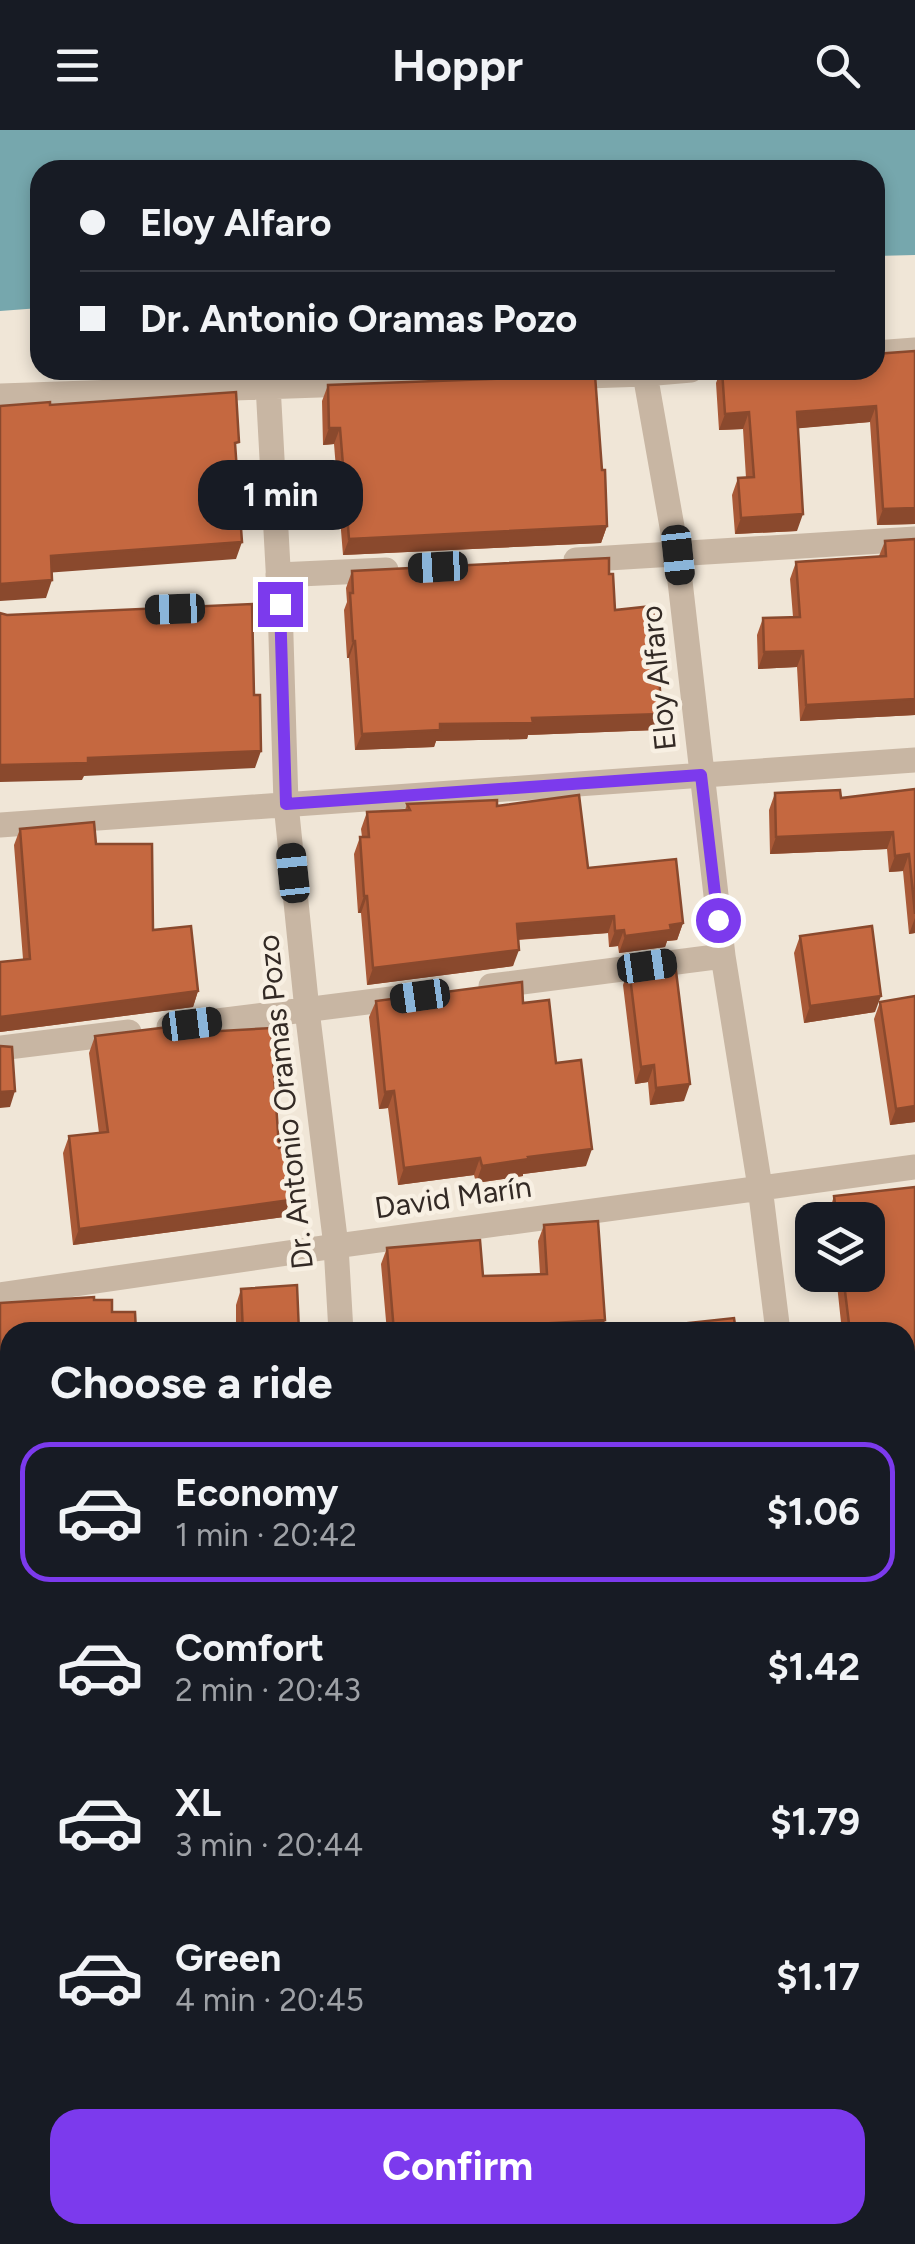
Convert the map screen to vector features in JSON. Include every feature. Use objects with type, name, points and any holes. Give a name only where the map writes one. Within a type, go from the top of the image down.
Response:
[{"type":"street","points":[[885,353],[915,350]]},
{"type":"street","points":[[0,396],[440,380]]},
{"type":"street","name":"Eloy Alfaro","points":[[647,380],[678,555],[723,956],[760,1187],[777,1322]]},
{"type":"street","name":"Dr. Antonio Oramas Pozo","points":[[268,385],[278,575],[270,605],[286,804],[336,1246],[340,1322]]},
{"type":"street","points":[[558,561],[915,538]]},
{"type":"street","points":[[278,575],[418,568]]},
{"type":"street","points":[[0,824],[915,760]]},
{"type":"street","points":[[465,990],[723,956]]},
{"type":"street","points":[[0,1048],[426,995]]},
{"type":"street","name":"David Marín","points":[[0,1294],[915,1168]]},
{"type":"water","points":[[0,130],[915,130],[915,255],[885,256],[885,160],[30,160],[30,309],[0,311]]},
{"type":"building","points":[[915,351],[915,508],[883,509],[876,406],[797,412],[803,514],[741,518],[738,478],[754,477],[749,412],[725,414],[723,380],[885,380],[885,353]]},
{"type":"building","points":[[595,380],[607,526],[349,539],[340,428],[329,428],[328,385]]},
{"type":"building","points":[[236,392],[239,442],[235,443],[242,542],[51,556],[52,580],[0,584],[0,406]]},
{"type":"building","points":[[915,539],[915,699],[806,705],[803,651],[764,652],[763,618],[800,617],[796,562],[886,556],[885,541]]},
{"type":"building","points":[[609,558],[615,610],[653,606],[662,714],[532,718],[533,723],[440,724],[440,730],[362,734],[350,593],[352,571]]},
{"type":"building","points":[[252,604],[254,695],[260,695],[261,751],[0,765],[0,613]]},
{"type":"building","points":[[915,789],[915,914],[909,854],[895,856],[893,832],[776,837],[775,793],[840,790],[841,798]]},
{"type":"building","points":[[579,795],[588,868],[676,859],[683,923],[670,925],[671,930],[625,936],[624,930],[615,931],[614,916],[517,924],[519,950],[373,968],[360,837],[369,837],[367,812],[410,810],[407,804],[497,800],[497,806]]},
{"type":"building","points":[[94,822],[96,844],[152,844],[153,930],[191,926],[198,991],[0,1017],[0,962],[30,959],[20,829]]},
{"type":"building","points":[[872,926],[881,996],[810,1006],[800,936]]},
{"type":"building","points":[[675,963],[690,1084],[656,1088],[654,1065],[641,1067],[629,968]]},
{"type":"building","points":[[522,982],[523,1003],[549,1000],[556,1063],[581,1060],[592,1149],[482,1166],[480,1158],[404,1168],[394,1091],[385,1092],[376,1001]]},
{"type":"building","points":[[915,996],[915,1106],[896,1109],[880,1002]]},
{"type":"building","points":[[202,1023],[203,1032],[271,1028],[279,1148],[285,1147],[290,1200],[79,1229],[69,1136],[108,1132],[95,1036]]},
{"type":"building","points":[[0,1046],[12,1047],[15,1091],[0,1092]]},
{"type":"building","points":[[915,1187],[915,1322],[849,1322],[845,1292],[885,1292],[885,1202],[835,1202],[834,1196]]},
{"type":"building","points":[[598,1221],[605,1320],[393,1322],[387,1248],[480,1240],[483,1276],[547,1274],[544,1225]]},
{"type":"building","points":[[297,1285],[299,1322],[243,1322],[241,1289]]},
{"type":"building","points":[[94,1297],[112,1300],[112,1312],[135,1312],[136,1322],[0,1322],[0,1303]]},
{"type":"building","points":[[734,1318],[735,1322],[697,1322]]},
{"type":"route","points":[[280,604],[286,804],[701,775],[718,920]]}]
